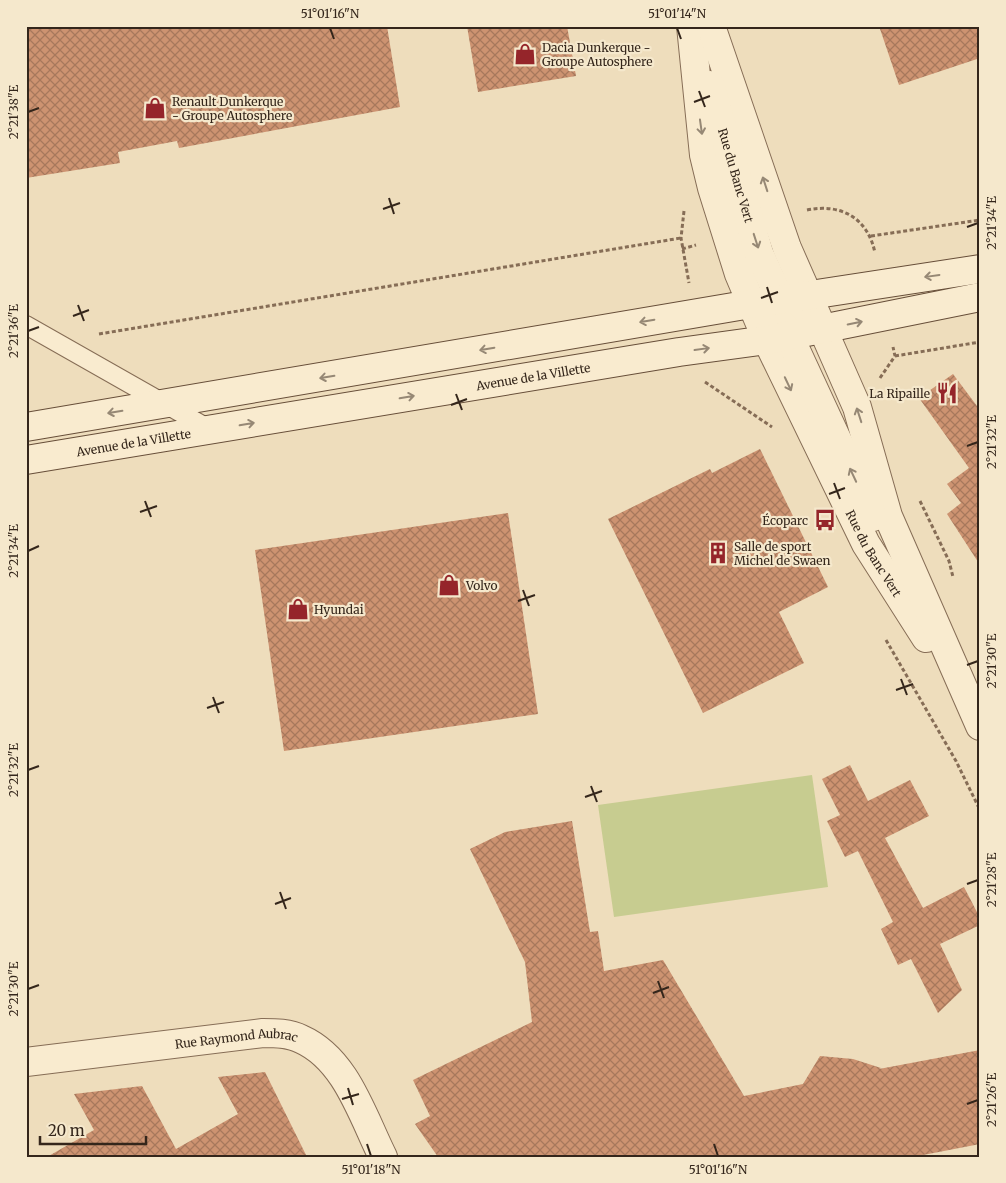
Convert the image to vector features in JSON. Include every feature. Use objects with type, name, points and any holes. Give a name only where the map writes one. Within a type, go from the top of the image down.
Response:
[{"type":"street","name":"Rue du Banc Vert","points":[[692,26],[754,236],[794,297]]},
{"type":"street","name":"Rue du Banc Vert","points":[[692,26],[699,116],[707,172],[733,258],[751,304],[778,338],[872,515],[928,609]]},
{"type":"street","name":"Rue du Banc Vert","points":[[711,26],[776,220],[797,316],[823,329],[857,407],[886,510],[976,719]]},
{"type":"street","points":[[26,427],[751,304],[980,269]]},
{"type":"street","name":"Avenue de la Villette","points":[[26,460],[645,358],[778,338],[980,298]]},
{"type":"street","name":"Rue du Banc Vert","points":[[778,338],[866,544],[976,719]]},
{"type":"street","name":"Rue Raymond Aubrac","points":[[26,1062],[263,1033],[300,1038],[321,1051],[343,1077],[383,1157]]},
{"type":"lane","points":[[26,325],[212,430]]},
{"type":"path","points":[[807,210],[820,207],[839,210],[859,222],[872,236],[980,220]]},
{"type":"path","points":[[55,341],[681,238]]},
{"type":"path","points":[[876,381],[883,376],[895,356],[980,342]]},
{"type":"path","points":[[713,386],[773,428]]},
{"type":"green space","points":[[812,775],[828,887],[614,917],[598,805]]},
{"type":"building","points":[[26,26],[387,26],[400,107],[179,148],[177,141],[118,152],[120,163],[26,178]]},
{"type":"building","points":[[467,26],[567,26],[576,76],[478,92]]},
{"type":"building","points":[[879,26],[980,26],[980,58],[899,85]]},
{"type":"building","points":[[953,374],[980,410],[980,565],[947,514],[961,503],[947,484],[969,468],[919,398]]},
{"type":"building","name":"Salle de sport Michel de Swaen","points":[[760,449],[828,587],[779,612],[804,663],[703,713],[608,519],[710,469],[712,473]]},
{"type":"building","points":[[508,513],[538,714],[284,751],[255,550]]},
{"type":"building","points":[[850,765],[868,801],[910,780],[929,816],[885,838],[923,908],[964,887],[980,918],[980,925],[940,944],[962,990],[938,1013],[911,959],[898,965],[881,929],[893,922],[858,851],[845,857],[827,821],[840,815],[822,779]]},
{"type":"building","points":[[572,821],[590,932],[598,931],[604,971],[663,960],[744,1096],[803,1084],[820,1056],[853,1059],[881,1068],[879,1069],[980,1050],[980,1144],[913,1157],[438,1157],[415,1124],[430,1116],[413,1080],[532,1022],[525,962],[470,849],[505,832]]},
{"type":"building","points":[[265,1072],[307,1157],[47,1157],[94,1130],[74,1094],[142,1086],[176,1149],[238,1114],[218,1077]]},
{"type":"place","name":"Dacia Dunkerque - Groupe Autosphere","points":[[525,54]]},
{"type":"place","name":"Renault Dunkerque - Groupe Autosphere","points":[[155,108]]},
{"type":"place","name":"La Ripaille","points":[[947,393]]},
{"type":"place","name":"Écoparc","points":[[825,520]]},
{"type":"place","name":"Salle de sport Michel de Swaen","points":[[718,553]]},
{"type":"place","name":"Volvo","points":[[449,585]]},
{"type":"place","name":"Hyundai","points":[[298,609]]}]
